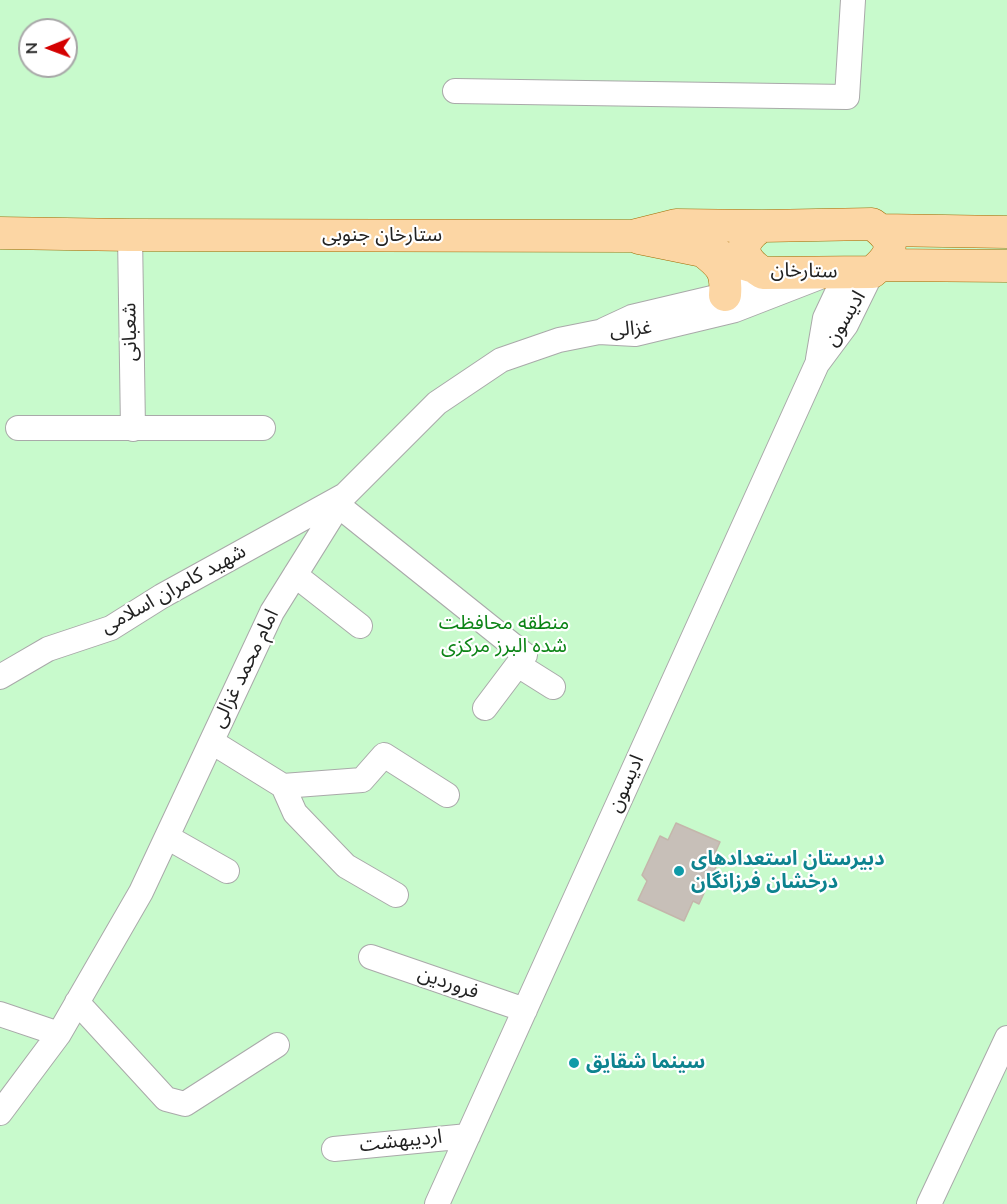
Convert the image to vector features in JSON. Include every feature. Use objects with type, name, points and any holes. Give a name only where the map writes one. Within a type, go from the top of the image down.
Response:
[{"type":"main road","points":[[762,226],[872,224],[890,241],[890,253],[877,268]]},
{"type":"main road","name":"ستارخان جنوبی","points":[[0,233],[632,236],[676,225],[762,226]]},
{"type":"main road","name":"ستارخان","points":[[762,226],[751,233],[745,243],[745,255],[757,269],[834,273],[877,268],[1007,266]]},
{"type":"main road","points":[[881,231],[1007,232]]},
{"type":"main road","points":[[632,236],[679,248],[703,251],[757,269]]},
{"type":"main road","points":[[703,251],[718,262],[726,279],[725,295]]},
{"type":"street","points":[[456,91],[847,97],[853,0]]},
{"type":"street","name":"شعبانی","points":[[129,235],[133,429]]},
{"type":"street","name":"ادیسون","points":[[437,1204],[817,364],[846,325],[877,268]]},
{"type":"street","name":"غزالی","points":[[599,332],[632,317],[725,295],[757,269]]},
{"type":"street","name":"غزالی","points":[[599,332],[635,334],[735,310],[834,273]]},
{"type":"street","name":"ادیسون","points":[[817,364],[825,318],[841,284],[834,273]]},
{"type":"street","name":"امام محمد غزالی","points":[[0,1113],[59,1034],[141,892],[272,612],[342,501],[437,403],[501,360],[559,340],[599,332]]},
{"type":"street","points":[[18,428],[263,428]]},
{"type":"street","points":[[342,501],[525,655],[485,708]]},
{"type":"street","name":"شهید کامران اسلامی","points":[[0,677],[48,649],[111,628],[162,596],[342,501]]},
{"type":"street","points":[[295,575],[360,626]]},
{"type":"street","points":[[518,665],[553,687]]},
{"type":"street","points":[[212,742],[284,786],[362,780],[384,755],[447,795]]},
{"type":"street","points":[[284,786],[295,813],[346,866],[396,895]]},
{"type":"street","points":[[167,837],[227,871]]},
{"type":"street","name":"فروردین","points":[[371,957],[525,1010]]},
{"type":"street","points":[[78,1002],[166,1099],[185,1104],[277,1045]]},
{"type":"street","points":[[0,1014],[59,1034]]},
{"type":"street","points":[[929,1204],[1007,1038]]},
{"type":"street","name":"اردیبهشت","points":[[334,1149],[468,1136]]},
{"type":"green space","name":"منطقه محافظت شده البرز مرکزی","points":[[0,0],[1007,0],[1007,1204],[0,1204]]},
{"type":"building","name":"دبیرستان استعدادهای درخشان فرزانگان","points":[[676,823],[720,842],[710,864],[716,867],[699,904],[693,901],[684,921],[638,900],[647,881],[642,875],[660,836],[668,840]]},
{"type":"place","name":"دبیرستان استعدادهای درخشان فرزانگان","points":[[679,871]]},
{"type":"place","name":"سینما شقایق","points":[[574,1063]]}]
